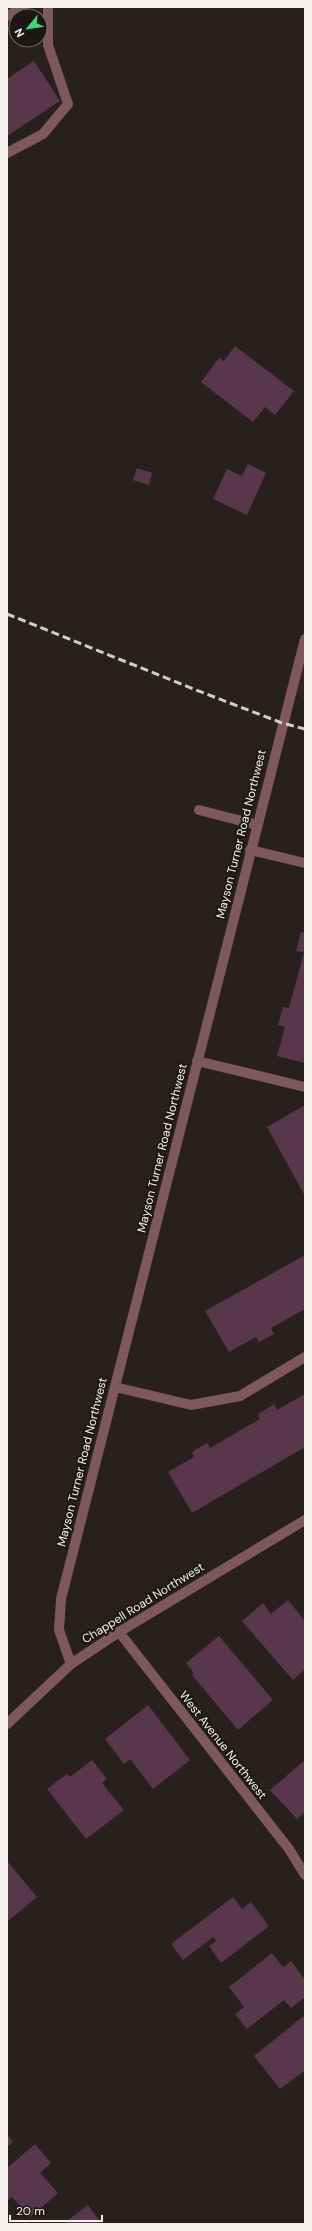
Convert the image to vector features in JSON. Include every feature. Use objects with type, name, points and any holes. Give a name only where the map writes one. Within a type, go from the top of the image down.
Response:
[{"type":"street","points":[[7,16],[24,7]]},
{"type":"street","points":[[7,153],[43,134],[68,104],[48,45],[48,7]]},
{"type":"street","name":"Mayson Turner Road Northwest","points":[[71,1664],[59,1630],[61,1599],[250,850],[305,639]]},
{"type":"street","points":[[199,810],[257,825]]},
{"type":"street","points":[[250,850],[305,863]]},
{"type":"street","points":[[197,1061],[305,1087]]},
{"type":"street","points":[[115,1387],[191,1405],[240,1396],[305,1357]]},
{"type":"street","name":"Chappell Road Northwest","points":[[7,1724],[71,1664],[119,1632],[305,1520]]},
{"type":"street","name":"West Avenue Northwest","points":[[119,1632],[289,1849],[305,1875]]},
{"type":"shaded area","points":[[305,650],[305,702],[294,689]]},
{"type":"building","points":[[34,61],[60,101],[7,136],[7,79]]},
{"type":"building","points":[[235,346],[294,391],[275,415],[265,407],[253,422],[201,382],[219,358],[224,361]]},
{"type":"building","points":[[248,464],[266,473],[247,515],[213,499],[227,469],[242,476]]},
{"type":"building","points":[[137,468],[152,473],[149,485],[133,480]]},
{"type":"building","points":[[301,932],[305,933],[305,1063],[277,1056],[285,1027],[278,1025],[283,1007],[289,1008],[304,952],[296,951]]},
{"type":"building","points":[[305,1105],[305,1196],[267,1127]]},
{"type":"building","points":[[305,1255],[305,1309],[271,1328],[274,1334],[259,1342],[256,1337],[229,1352],[205,1311]]},
{"type":"building","points":[[305,1394],[305,1447],[192,1513],[168,1472],[194,1457],[192,1452],[207,1443],[210,1448],[260,1419],[258,1414],[274,1404],[277,1410]]},
{"type":"building","points":[[288,1600],[305,1621],[305,1669],[293,1680],[242,1621],[263,1603],[271,1614]]},
{"type":"building","points":[[219,1636],[273,1700],[238,1730],[192,1675],[194,1673],[186,1663]]},
{"type":"building","points":[[148,1705],[190,1760],[153,1789],[130,1759],[124,1764],[105,1739]]},
{"type":"building","points":[[92,1760],[107,1779],[102,1783],[124,1810],[86,1839],[47,1789],[67,1774],[70,1777]]},
{"type":"building","points":[[305,1760],[305,1812],[297,1819],[270,1790]]},
{"type":"building","points":[[7,1861],[37,1897],[7,1922]]},
{"type":"building","points":[[233,1897],[242,1909],[251,1902],[269,1926],[221,1963],[209,1946],[216,1941],[213,1937],[183,1960],[171,1944]]},
{"type":"building","points":[[272,1953],[283,1967],[291,1961],[305,1980],[305,1997],[291,2008],[284,2000],[247,2029],[235,2014],[244,2007],[229,1987]]},
{"type":"building","points":[[305,2015],[305,2072],[304,2071],[280,2089],[254,2056]]},
{"type":"building","points":[[7,2134],[13,2142],[7,2147]]},
{"type":"building","points":[[35,2144],[51,2163],[40,2173],[58,2193],[30,2217],[12,2197],[7,2201],[7,2168]]},
{"type":"building","points":[[88,2205],[102,2224],[63,2224]]},
{"type":"railway","points":[[7,614],[196,690],[282,723],[305,729]]}]
